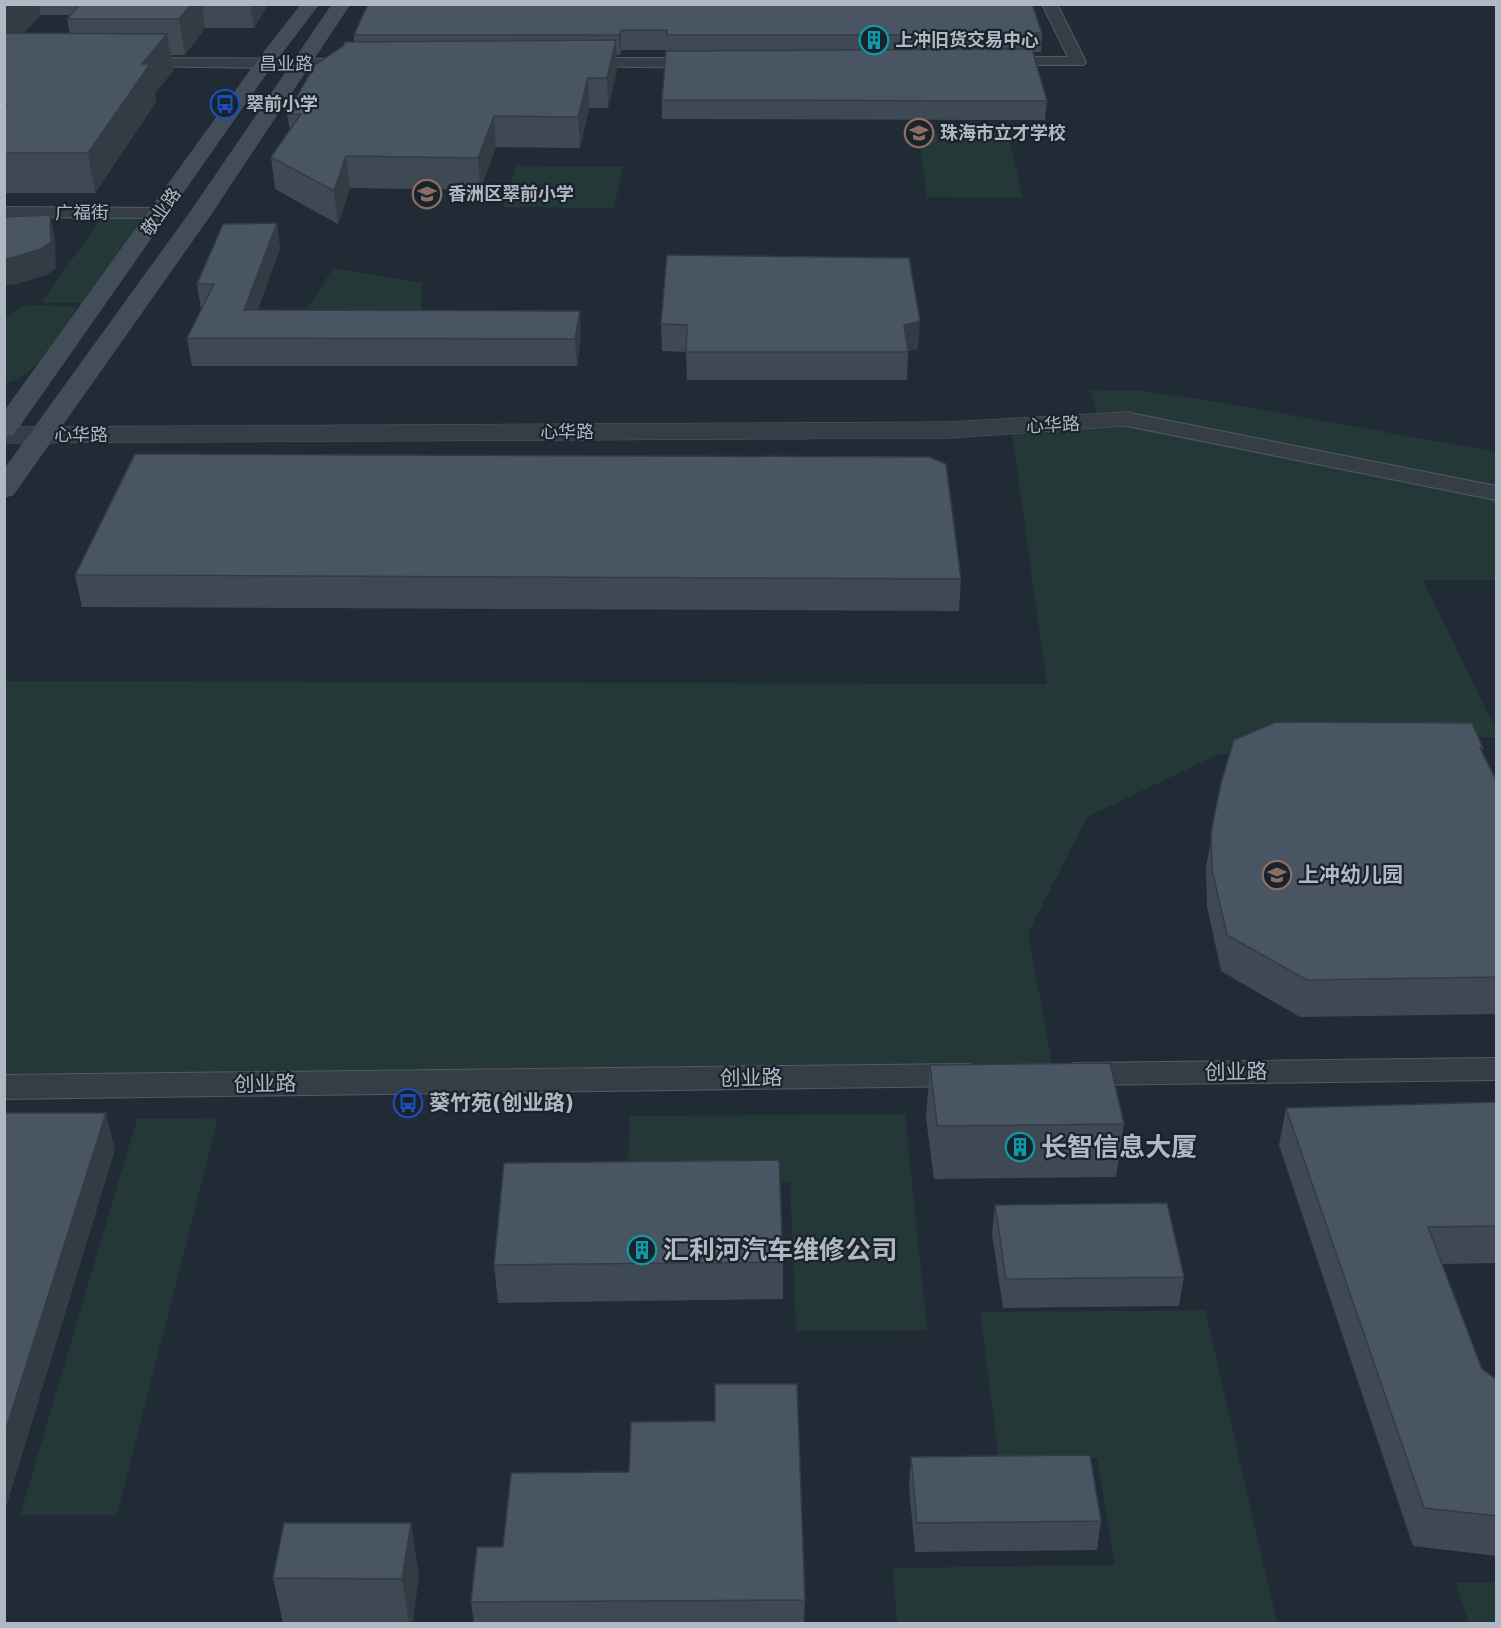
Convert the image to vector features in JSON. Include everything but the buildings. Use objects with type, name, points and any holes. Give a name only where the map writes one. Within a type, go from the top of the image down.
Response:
[{"type":"main road","name":"敬业路","points":[[6,426],[264,64],[311,4]]},
{"type":"main road","name":"敬业路","points":[[4,489],[342,4]]},
{"type":"street","points":[[977,62],[1078,62],[1049,4]]},
{"type":"street","name":"昌业路","points":[[120,63],[368,64]]},
{"type":"street","points":[[570,63],[721,63]]},
{"type":"street","name":"广福街","points":[[4,212],[160,213]]},
{"type":"street","name":"心华路","points":[[6,426],[48,428],[949,430],[1130,420],[1497,493]]},
{"type":"street","name":"创业路","points":[[1044,1074],[1497,1069]]},
{"type":"street","name":"创业路","points":[[4,1087],[1000,1075]]},
{"type":"green space","points":[[918,134],[1008,134],[1023,198],[927,197]]},
{"type":"green space","points":[[516,166],[623,167],[614,208],[503,207]]},
{"type":"green space","points":[[103,216],[149,217],[88,303],[41,303]]},
{"type":"green space","points":[[333,268],[422,283],[421,313],[302,317]]},
{"type":"green space","points":[[32,305],[78,307],[38,363],[17,379],[5,384],[5,320],[16,310]]},
{"type":"green space","points":[[1090,390],[1142,391],[1225,403],[1496,452],[1496,487],[1132,414],[1097,414]]},
{"type":"green space","points":[[1130,421],[1496,494],[1496,580],[1423,580],[1496,730],[1496,737],[1440,737],[1448,755],[1219,754],[1087,817],[1028,933],[1054,1074],[5,1086],[4,681],[1047,684],[1011,427]]},
{"type":"green space","points":[[905,1114],[927,1330],[796,1331],[790,1182],[627,1183],[630,1116]]},
{"type":"green space","points":[[218,1118],[117,1515],[20,1515],[137,1119]]},
{"type":"green space","points":[[1205,1310],[1277,1623],[897,1623],[893,1568],[1115,1565],[1097,1458],[999,1460],[980,1312]]},
{"type":"green space","points":[[1496,1582],[1496,1623],[1469,1623],[1456,1583]]},
{"type":"place","name":"上冲旧货交易中心","points":[[874,40]]},
{"type":"place","name":"翠前小学","points":[[225,104]]},
{"type":"place","name":"珠海市立才学校","points":[[919,133]]},
{"type":"place","name":"香洲区翠前小学","points":[[427,194]]},
{"type":"place","name":"上冲幼儿园","points":[[1277,875]]},
{"type":"place","name":"葵竹苑(创业路)","points":[[408,1103]]},
{"type":"place","name":"长智信息大厦","points":[[1020,1147]]},
{"type":"place","name":"汇利河汽车维修公司","points":[[642,1250]]}]
